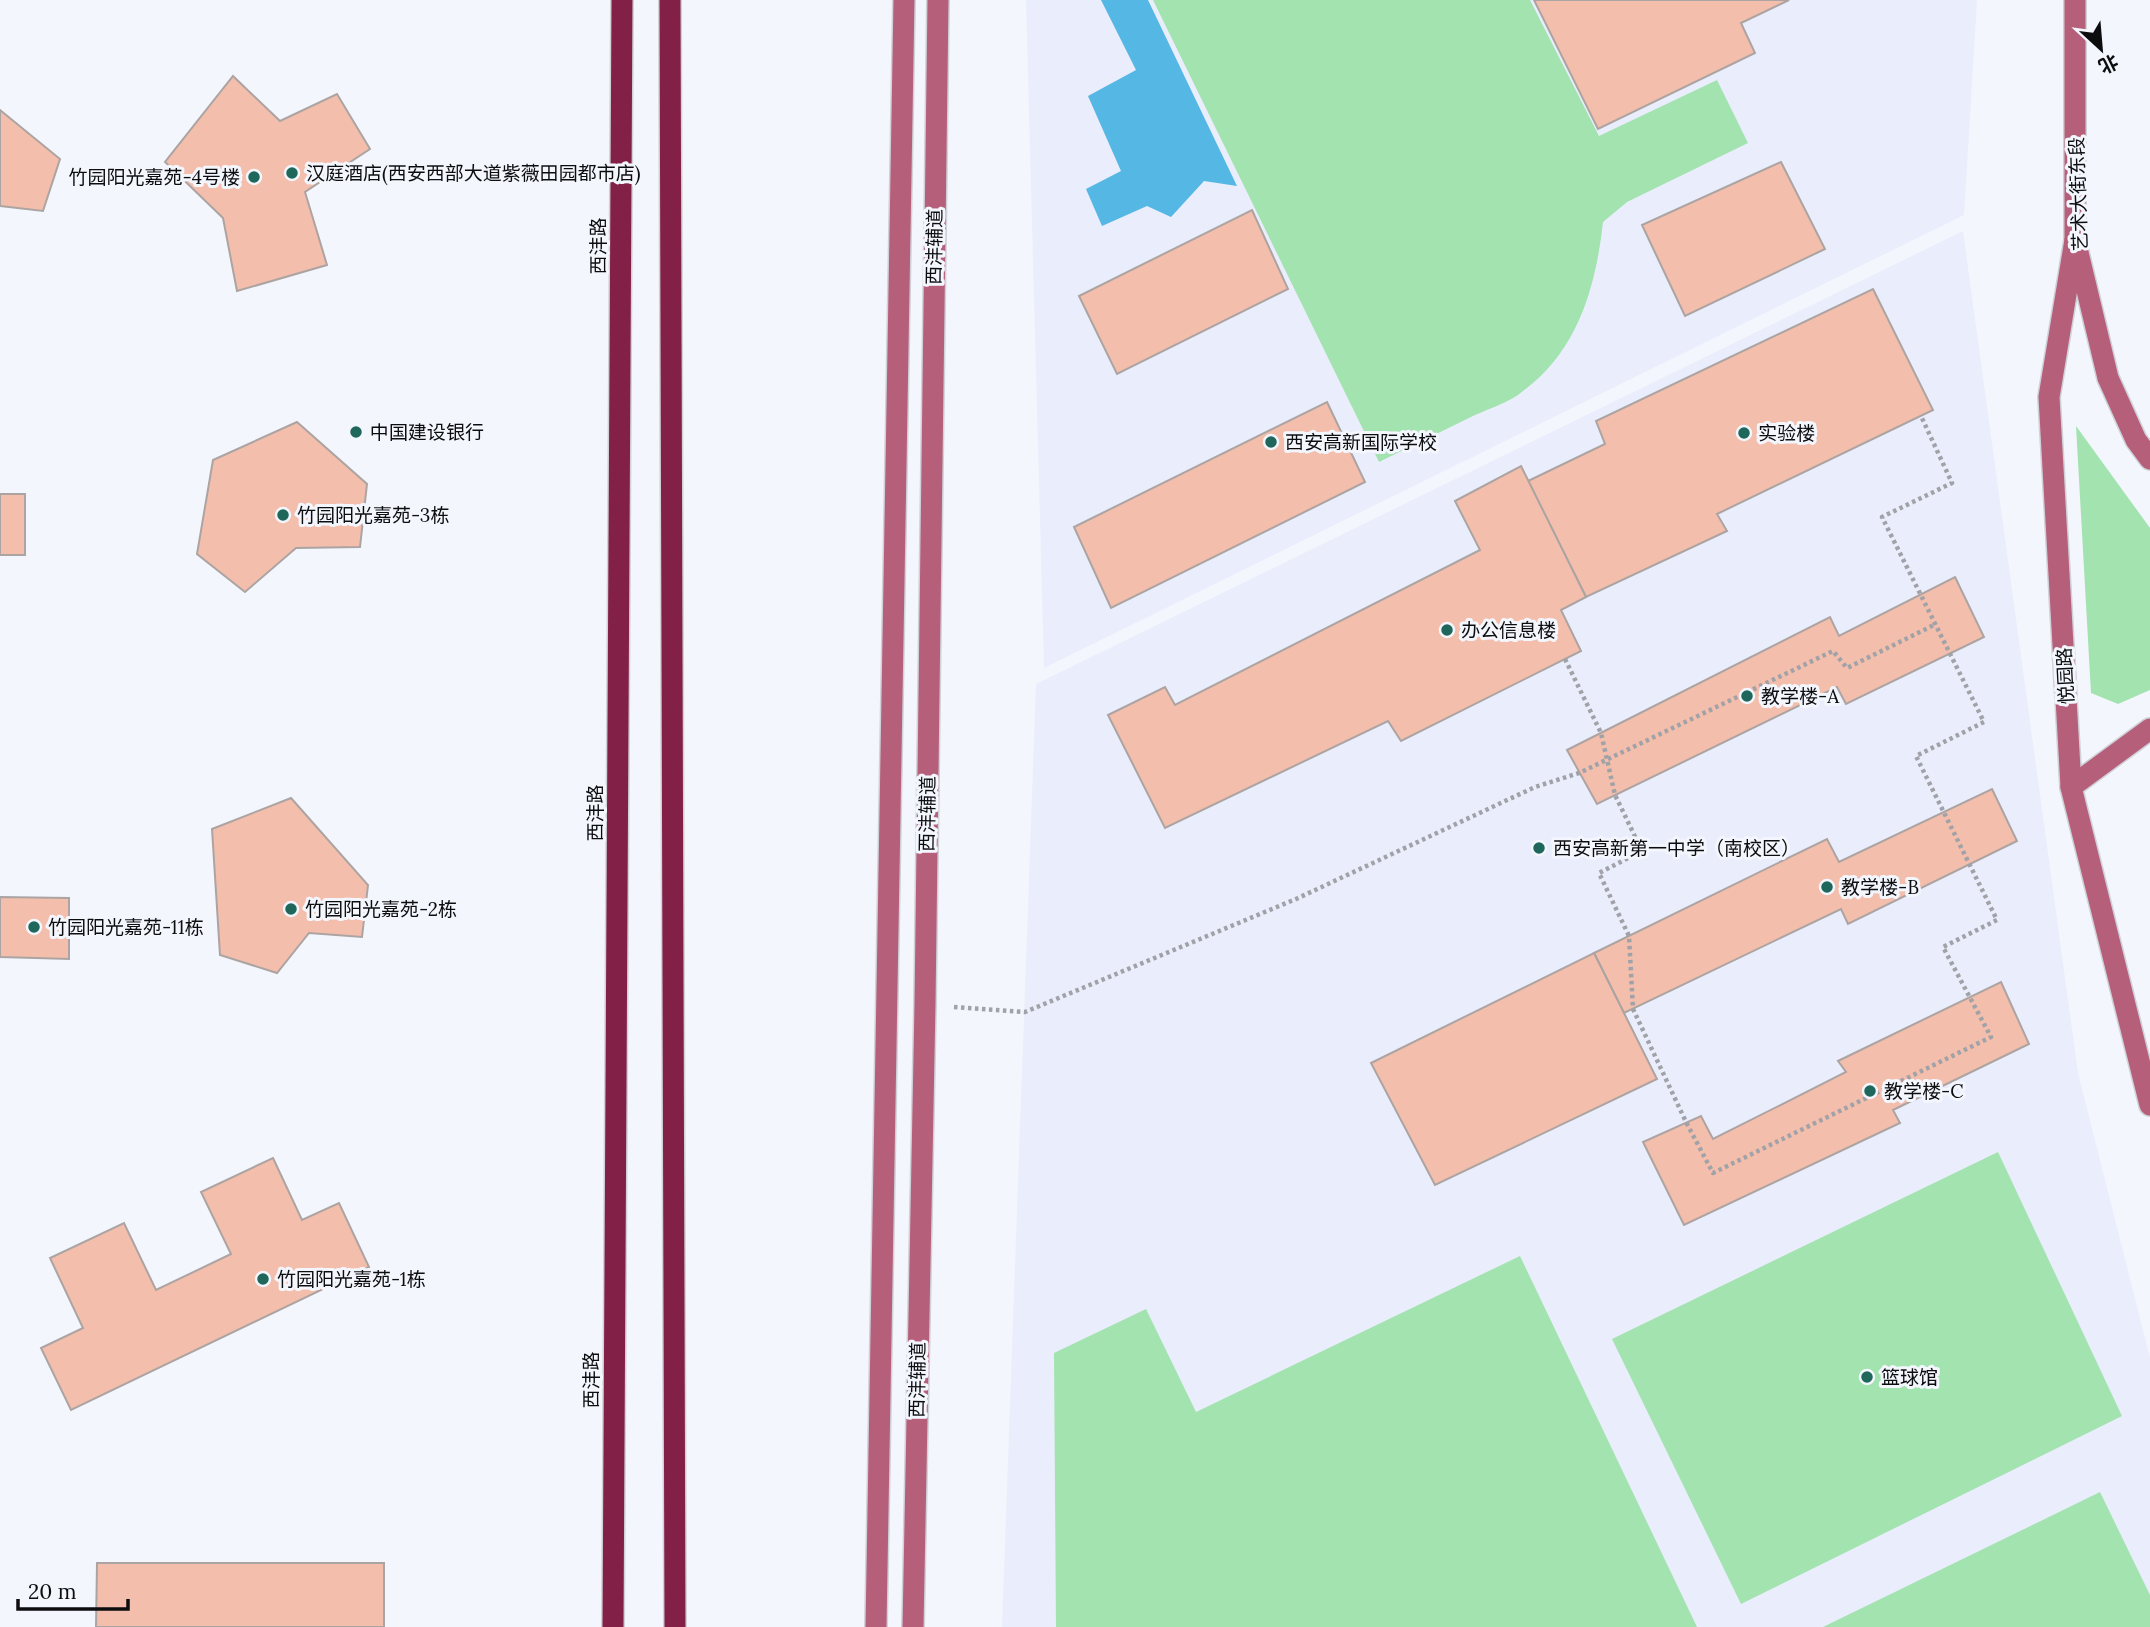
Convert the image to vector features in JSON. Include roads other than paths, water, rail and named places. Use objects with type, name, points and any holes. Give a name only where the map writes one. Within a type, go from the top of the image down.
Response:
[{"type":"highway","name":"西沣路","points":[[613,1627],[622,0]]},
{"type":"highway","points":[[670,0],[675,1627]]},
{"type":"street","name":"西沣辅道","points":[[876,1627],[904,0]]},
{"type":"street","name":"西沣辅道","points":[[913,1627],[925,1004],[937,0]]},
{"type":"street","name":"艺术大街东段","points":[[2075,0],[2075,240],[2108,378],[2136,440],[2150,459]]},
{"type":"street","name":"悦园路","points":[[2075,240],[2049,397],[2071,787],[2150,1105]]},
{"type":"street","points":[[2071,787],[2150,729]]},
{"type":"street","points":[[912,1589],[930,1627]]},
{"type":"street","points":[[875,1591],[891,1627]]},
{"type":"water","points":[[1101,0],[1148,0],[1237,186],[1204,181],[1171,217],[1147,206],[1102,226],[1086,189],[1121,171],[1088,96],[1136,70]]},
{"type":"place","name":"汉庭酒店(西安西部大道紫薇田园都市店)","points":[[292,173]]},
{"type":"place","name":"竹园阳光嘉苑-4号楼","points":[[254,177]]},
{"type":"place","name":"中国建设银行","points":[[356,432]]},
{"type":"place","name":"实验楼","points":[[1744,433]]},
{"type":"place","name":"西安高新国际学校","points":[[1271,442]]},
{"type":"place","name":"竹园阳光嘉苑-3栋","points":[[283,515]]},
{"type":"place","name":"办公信息楼","points":[[1447,630]]},
{"type":"place","name":"教学楼-A","points":[[1747,696]]},
{"type":"place","name":"西安高新第一中学（南校区）","points":[[1539,848]]},
{"type":"place","name":"教学楼-B","points":[[1827,887]]},
{"type":"place","name":"竹园阳光嘉苑-2栋","points":[[291,909]]},
{"type":"place","name":"竹园阳光嘉苑-11栋","points":[[34,927]]},
{"type":"place","name":"教学楼-C","points":[[1870,1091]]},
{"type":"place","name":"竹园阳光嘉苑-1栋","points":[[263,1279]]},
{"type":"place","name":"篮球馆","points":[[1867,1377]]}]
